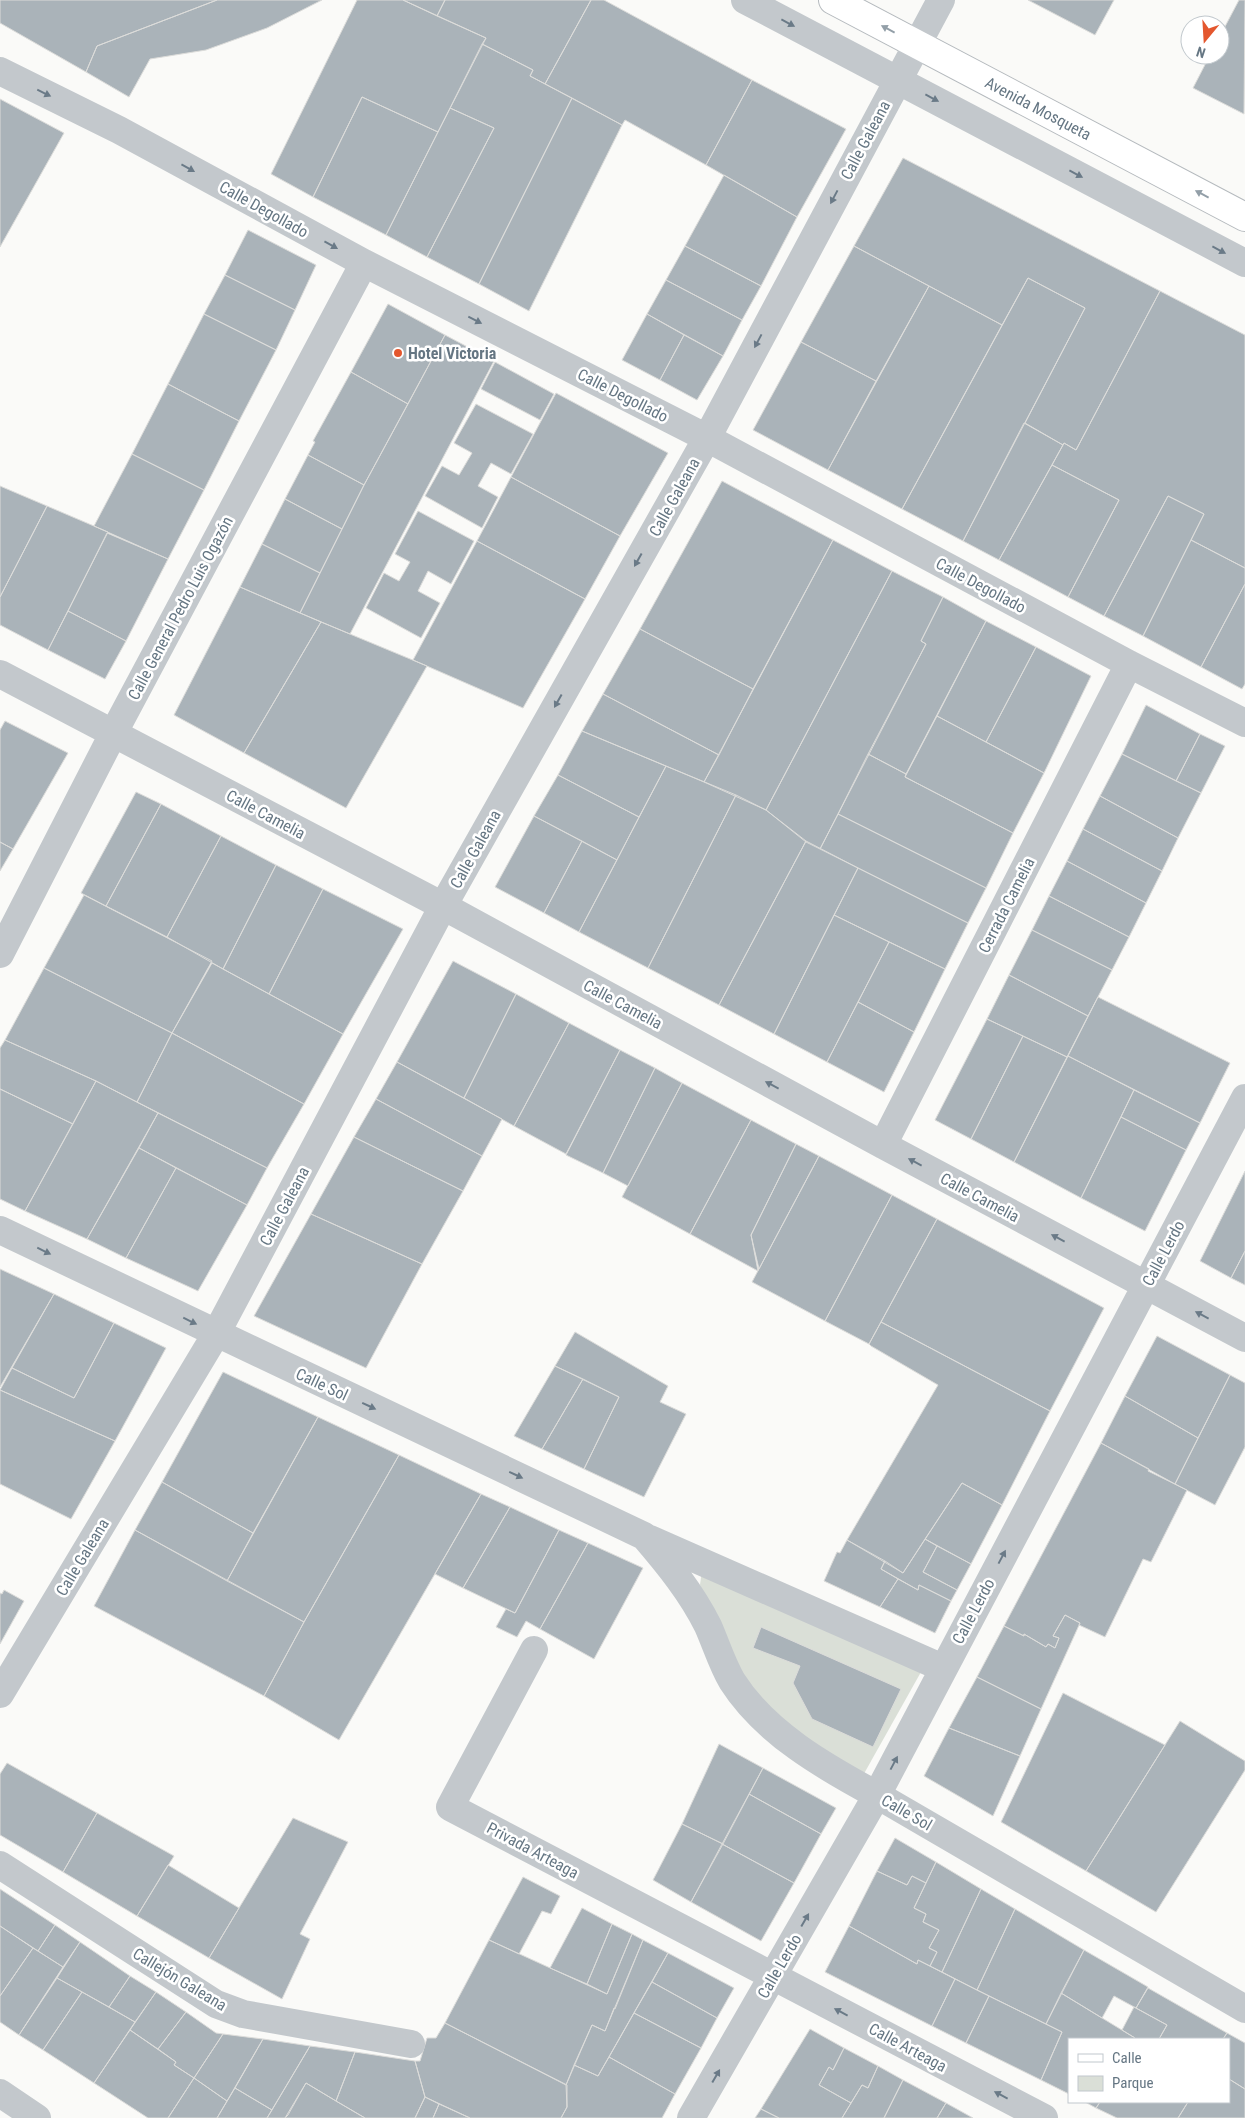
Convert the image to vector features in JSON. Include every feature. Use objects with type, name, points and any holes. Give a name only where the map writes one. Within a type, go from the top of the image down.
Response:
[{"type":"main road","name":"Avenida Mosqueta","points":[[833,0],[1245,217]]},
{"type":"street","points":[[745,0],[1245,263]]},
{"type":"street","name":"Calle Galeana","points":[[0,1694],[216,1334],[442,906],[707,438],[896,80],[941,0]]},
{"type":"street","name":"Calle Degollado","points":[[0,71],[118,130],[364,263],[707,438],[1129,664],[1245,723]]},
{"type":"street","name":"Calle General Pedro Luis Ogazón","points":[[0,954],[113,734],[364,263]]},
{"type":"street","name":"Cerrada Camelia","points":[[883,1145],[1129,664]]},
{"type":"street","name":"Calle Camelia","points":[[0,674],[442,906],[883,1145],[1245,1338]]},
{"type":"street","name":"Calle Lerdo","points":[[691,2118],[877,1795],[1245,1098]]},
{"type":"street","name":"Calle Sol","points":[[0,1230],[644,1536],[943,1668]]},
{"type":"street","name":"Calle Sol","points":[[644,1536],[671,1567],[694,1600],[732,1681],[759,1714],[792,1742],[828,1768],[1245,2009]]},
{"type":"street","name":"Privada Arteaga","points":[[534,1650],[450,1807],[773,1976]]},
{"type":"street","name":"Callejón Galeana","points":[[0,1865],[216,2004],[243,2014],[411,2044]]},
{"type":"street","name":"Calle Arteaga","points":[[773,1976],[1044,2118]]},
{"type":"street","points":[[0,2093],[37,2118]]},
{"type":"green space","points":[[702,1570],[921,1672],[861,1779],[832,1763],[739,1679],[700,1585]]},
{"type":"building","points":[[0,0],[217,0],[97,46],[86,72],[0,23]]},
{"type":"building","points":[[217,0],[322,0],[267,28],[206,50],[150,59],[129,97],[86,72],[97,46]]},
{"type":"building","points":[[357,0],[403,0],[486,38],[438,132],[362,97],[313,197],[271,174]]},
{"type":"building","points":[[403,0],[445,0],[437,16]]},
{"type":"building","points":[[445,0],[591,0],[545,84],[530,76],[533,70],[482,44],[486,38],[437,16]]},
{"type":"building","points":[[591,0],[604,0],[752,80],[706,165],[625,120],[622,125],[545,84]]},
{"type":"building","points":[[1028,0],[1114,0],[1095,35]]},
{"type":"building","points":[[1239,0],[1245,0],[1244,114],[1193,88],[1205,65],[1230,65],[1230,17]]},
{"type":"building","points":[[482,44],[533,70],[530,76],[572,98],[479,284],[427,257],[494,128],[450,108]]},
{"type":"building","points":[[752,80],[846,129],[797,217],[706,165]]},
{"type":"building","points":[[362,97],[438,132],[386,235],[313,197]]},
{"type":"building","points":[[572,98],[622,125],[529,311],[479,284]]},
{"type":"building","points":[[0,99],[64,133],[0,247]]},
{"type":"building","points":[[450,108],[494,128],[427,257],[386,235]]},
{"type":"building","points":[[903,158],[1160,291],[1076,450],[1064,443],[1063,445],[1025,423],[1085,308],[1028,278],[1002,325],[854,246]]},
{"type":"building","points":[[724,175],[797,217],[761,286],[685,246]]},
{"type":"building","points":[[248,230],[316,265],[295,310],[225,275]]},
{"type":"building","points":[[685,246],[761,286],[742,320],[666,280]]},
{"type":"building","points":[[854,246],[929,286],[876,381],[801,342]]},
{"type":"building","points":[[225,275],[295,310],[276,350],[204,314]]},
{"type":"building","points":[[1028,278],[1085,308],[963,541],[902,509]]},
{"type":"building","points":[[666,280],[742,320],[723,356],[647,314]]},
{"type":"building","points":[[929,286],[1002,325],[902,509],[828,470]]},
{"type":"building","points":[[1160,291],[1245,335],[1245,568],[1191,540],[1204,514],[1168,496],[1104,616],[1068,597],[1119,500],[1052,465],[1064,443],[1076,450]]},
{"type":"building","name":"Hotel Victoria","points":[[388,304],[445,335],[408,404],[351,372]]},
{"type":"building","points":[[204,314],[276,350],[239,421],[168,384]]},
{"type":"building","points":[[647,314],[684,335],[660,380],[622,360]]},
{"type":"building","points":[[445,335],[494,361],[350,634],[300,613],[364,485]]},
{"type":"building","points":[[684,335],[723,356],[697,400],[660,380]]},
{"type":"building","points":[[801,342],[876,381],[828,470],[753,430]]},
{"type":"building","points":[[495,362],[554,394],[540,420],[481,389]]},
{"type":"building","points":[[351,372],[408,404],[364,485],[308,455],[315,442],[313,441]]},
{"type":"building","points":[[168,384],[239,421],[204,490],[132,454]]},
{"type":"building","points":[[556,393],[668,453],[620,536],[511,477]]},
{"type":"building","points":[[476,404],[533,434],[511,474],[491,463],[478,486],[498,497],[482,528],[425,496],[442,466],[459,475],[472,453],[454,443]]},
{"type":"building","points":[[1024,423],[1063,445],[999,560],[963,541]]},
{"type":"building","points":[[132,454],[204,490],[168,559],[94,526]]},
{"type":"building","points":[[308,455],[364,485],[342,529],[285,499]]},
{"type":"building","points":[[1052,465],[1119,500],[1068,597],[999,560]]},
{"type":"building","points":[[511,477],[620,536],[585,599],[477,541]]},
{"type":"building","points":[[722,481],[833,540],[753,689],[640,629]]},
{"type":"building","points":[[0,486],[47,506],[0,597]]},
{"type":"building","points":[[1168,496],[1204,514],[1143,636],[1104,616]]},
{"type":"building","points":[[285,499],[342,529],[320,573],[262,544]]},
{"type":"building","points":[[47,506],[108,532],[48,650],[0,625],[0,597]]},
{"type":"building","points":[[418,511],[474,541],[451,584],[428,571],[418,591],[440,603],[421,638],[366,608],[384,573],[399,581],[410,562],[395,554]]},
{"type":"building","points":[[107,533],[168,559],[126,641],[68,611]]},
{"type":"building","points":[[833,540],[892,571],[766,810],[704,782]]},
{"type":"building","points":[[1191,540],[1245,568],[1245,584],[1201,667],[1143,636]]},
{"type":"building","points":[[477,541],[585,599],[523,708],[413,660]]},
{"type":"building","points":[[262,544],[320,573],[300,613],[240,587]]},
{"type":"building","points":[[892,571],[943,597],[921,641],[926,644],[820,849],[806,842],[766,810]]},
{"type":"building","points":[[1245,584],[1245,684],[1242,689],[1201,667]]},
{"type":"building","points":[[240,587],[321,622],[244,753],[174,715]]},
{"type":"building","points":[[943,597],[986,621],[906,774],[868,754],[926,644],[921,641]]},
{"type":"building","points":[[68,611],[126,641],[105,679],[48,650]]},
{"type":"building","points":[[986,621],[1036,647],[986,742],[937,716]]},
{"type":"building","points":[[321,622],[427,666],[346,808],[244,753]]},
{"type":"building","points":[[640,629],[753,689],[719,755],[603,694]]},
{"type":"building","points":[[1036,647],[1091,676],[1044,773],[986,742]]},
{"type":"building","points":[[603,694],[719,755],[704,782],[582,731]]},
{"type":"building","points":[[1146,705],[1200,734],[1176,781],[1122,754]]},
{"type":"building","points":[[937,716],[1044,773],[1013,833],[905,777]]},
{"type":"building","points":[[5,721],[68,753],[13,849],[0,842],[0,730]]},
{"type":"building","points":[[582,731],[666,766],[639,817],[558,775]]},
{"type":"building","points":[[1200,734],[1225,746],[1201,793],[1176,781]]},
{"type":"building","points":[[868,754],[906,774],[905,777],[1013,833],[986,888],[838,814]]},
{"type":"building","points":[[1122,754],[1201,793],[1178,838],[1100,796]]},
{"type":"building","points":[[666,766],[736,795],[648,968],[579,932]]},
{"type":"building","points":[[558,775],[639,817],[617,860],[534,816]]},
{"type":"building","points":[[136,792],[161,804],[106,906],[81,893]]},
{"type":"building","points":[[736,795],[766,810],[806,841],[719,1005],[648,968]]},
{"type":"building","points":[[1100,796],[1178,838],[1162,871],[1083,829]]},
{"type":"building","points":[[161,804],[221,836],[167,937],[106,906]]},
{"type":"building","points":[[838,814],[986,888],[968,923],[820,849]]},
{"type":"building","points":[[534,816],[582,841],[544,913],[495,887]]},
{"type":"building","points":[[1083,829],[1162,871],[1146,903],[1067,861]]},
{"type":"building","points":[[221,836],[276,865],[223,969],[167,937]]},
{"type":"building","points":[[582,841],[617,860],[579,932],[544,913]]},
{"type":"building","points":[[806,841],[858,868],[774,1034],[719,1005]]},
{"type":"building","points":[[0,842],[13,849],[0,871]]},
{"type":"building","points":[[1067,861],[1146,903],[1129,937],[1049,896]]},
{"type":"building","points":[[276,865],[323,889],[269,994],[223,969]]},
{"type":"building","points":[[858,868],[968,923],[945,969],[834,915]]},
{"type":"building","points":[[323,889],[403,929],[343,1034],[269,994]]},
{"type":"building","points":[[84,895],[212,961],[172,1033],[44,968]]},
{"type":"building","points":[[1049,896],[1129,937],[1112,970],[1032,930]]},
{"type":"building","points":[[834,915],[889,942],[827,1062],[774,1034]]},
{"type":"building","points":[[1032,930],[1112,970],[1088,1016],[1009,975]]},
{"type":"building","points":[[889,942],[945,969],[914,1032],[858,1002]]},
{"type":"building","points":[[453,961],[516,994],[464,1098],[397,1062]]},
{"type":"building","points":[[212,963],[343,1034],[304,1104],[172,1033]]},
{"type":"building","points":[[44,968],[172,1033],[137,1102],[96,1081],[5,1040]]},
{"type":"building","points":[[1009,975],[1088,1016],[1067,1057],[987,1019]]},
{"type":"building","points":[[516,994],[569,1023],[514,1126],[464,1098]]},
{"type":"building","points":[[1098,997],[1230,1063],[1200,1123],[1068,1056]]},
{"type":"building","points":[[858,1002],[914,1032],[884,1092],[827,1062]]},
{"type":"building","points":[[987,1019],[1023,1036],[971,1139],[935,1120]]},
{"type":"building","points":[[569,1023],[620,1050],[566,1154],[514,1126]]},
{"type":"building","points":[[172,1033],[304,1104],[267,1168],[137,1102]]},
{"type":"building","points":[[1023,1036],[1067,1057],[1014,1162],[971,1139]]},
{"type":"building","points":[[5,1040],[96,1081],[73,1124],[0,1089],[0,1048]]},
{"type":"building","points":[[620,1050],[655,1068],[603,1173],[566,1155]]},
{"type":"building","points":[[1068,1056],[1134,1090],[1081,1198],[1014,1162]]},
{"type":"building","points":[[397,1062],[502,1119],[482,1156],[376,1099]]},
{"type":"building","points":[[655,1068],[682,1083],[628,1186],[603,1173]]},
{"type":"building","points":[[96,1081],[158,1113],[87,1239],[25,1211]]},
{"type":"building","points":[[682,1083],[751,1120],[690,1234],[622,1197]]},
{"type":"building","points":[[0,1089],[73,1124],[25,1211],[0,1199]]},
{"type":"building","points":[[1134,1090],[1200,1123],[1186,1150],[1121,1117]]},
{"type":"building","points":[[376,1099],[482,1156],[463,1191],[354,1137]]},
{"type":"building","points":[[158,1113],[267,1168],[247,1205],[139,1148]]},
{"type":"building","points":[[1121,1117],[1186,1150],[1145,1231],[1081,1198]]},
{"type":"building","points":[[751,1120],[796,1144],[751,1235],[758,1271],[690,1234]]},
{"type":"building","points":[[354,1137],[463,1191],[422,1264],[311,1214]]},
{"type":"building","points":[[796,1144],[819,1156],[759,1269],[751,1235]]},
{"type":"building","points":[[139,1148],[176,1168],[126,1258],[87,1239]]},
{"type":"building","points":[[819,1156],[892,1195],[825,1321],[752,1282]]},
{"type":"building","points":[[176,1168],[247,1205],[198,1291],[126,1258]]},
{"type":"building","points":[[1245,1171],[1245,1251],[1231,1278],[1200,1261]]},
{"type":"building","points":[[892,1195],[937,1219],[869,1344],[825,1321]]},
{"type":"building","points":[[311,1214],[422,1264],[366,1368],[254,1316]]},
{"type":"building","points":[[937,1219],[1104,1308],[1050,1411],[881,1322]]},
{"type":"building","points":[[1245,1251],[1245,1285],[1231,1278]]},
{"type":"building","points":[[0,1269],[54,1294],[0,1387]]},
{"type":"building","points":[[54,1294],[114,1323],[74,1398],[12,1368]]},
{"type":"building","points":[[881,1322],[1050,1411],[1002,1505],[962,1483],[903,1573],[847,1540],[938,1385],[869,1344]]},
{"type":"building","points":[[114,1323],[166,1348],[115,1441],[0,1390],[12,1368],[74,1398]]},
{"type":"building","points":[[575,1332],[668,1386],[660,1402],[686,1414],[644,1497],[584,1469],[619,1397],[555,1366]]},
{"type":"building","points":[[1157,1336],[1230,1375],[1198,1438],[1125,1396]]},
{"type":"building","points":[[555,1366],[583,1379],[542,1449],[514,1436]]},
{"type":"building","points":[[223,1372],[318,1417],[253,1533],[162,1482]]},
{"type":"building","points":[[1230,1375],[1245,1383],[1245,1447],[1215,1505],[1175,1484]]},
{"type":"building","points":[[583,1379],[619,1397],[584,1469],[542,1449]]},
{"type":"building","points":[[0,1390],[115,1441],[71,1519],[0,1484]]},
{"type":"building","points":[[1125,1396],[1198,1438],[1175,1484],[1101,1443]]},
{"type":"building","points":[[318,1417],[399,1455],[304,1622],[227,1581]]},
{"type":"building","points":[[1101,1443],[1149,1469],[1148,1471],[1187,1490],[1151,1562],[1143,1559],[1105,1637],[1079,1625],[1080,1623],[1065,1615],[1053,1636],[1059,1638],[1055,1648],[1048,1644],[1046,1647],[1024,1634],[1024,1636],[1004,1626]]},
{"type":"building","points":[[399,1455],[481,1494],[339,1740],[264,1696]]},
{"type":"building","points":[[162,1482],[253,1533],[227,1581],[135,1530]]},
{"type":"building","points":[[962,1483],[1002,1505],[971,1564],[925,1539]]},
{"type":"building","points":[[481,1494],[510,1507],[463,1588],[435,1574]]},
{"type":"building","points":[[510,1507],[559,1530],[515,1613],[463,1588]]},
{"type":"building","points":[[135,1530],[304,1622],[264,1696],[94,1606]]},
{"type":"building","points":[[559,1530],[588,1543],[540,1629],[526,1621],[517,1637],[496,1627],[506,1609],[515,1613]]},
{"type":"building","points":[[925,1539],[937,1546],[923,1572],[957,1590],[951,1601],[919,1585],[918,1590],[881,1569],[885,1561],[903,1573]]},
{"type":"building","points":[[847,1540],[885,1561],[881,1569],[898,1579],[880,1607],[824,1581],[837,1552],[840,1553]]},
{"type":"building","points":[[588,1543],[643,1568],[594,1659],[540,1629]]},
{"type":"building","points":[[937,1546],[971,1564],[957,1590],[923,1572]]},
{"type":"building","points":[[898,1579],[918,1590],[919,1585],[951,1601],[935,1633],[880,1607]]},
{"type":"building","points":[[4,1590],[24,1601],[0,1644],[0,1593],[2,1594]]},
{"type":"building","points":[[1065,1615],[1080,1623],[1041,1709],[977,1677],[1004,1626],[1024,1636],[1024,1634],[1046,1647],[1048,1644],[1055,1648],[1059,1638],[1053,1636]]},
{"type":"building","points":[[761,1627],[901,1689],[873,1747],[812,1719],[793,1683],[800,1666],[753,1648]]},
{"type":"building","points":[[977,1677],[1041,1709],[1020,1756],[949,1728]]},
{"type":"building","points":[[1063,1693],[1165,1745],[1086,1871],[1001,1822]]},
{"type":"building","points":[[1180,1721],[1245,1761],[1245,1770],[1156,1912],[1086,1871]]},
{"type":"building","points":[[949,1728],[1020,1756],[993,1816],[924,1776]]},
{"type":"building","points":[[719,1744],[763,1768],[723,1844],[682,1824]]},
{"type":"building","points":[[7,1763],[97,1813],[63,1872],[0,1835],[0,1774]]},
{"type":"building","points":[[763,1768],[836,1808],[821,1834],[749,1794]]},
{"type":"building","points":[[749,1794],[821,1834],[794,1883],[722,1844]]},
{"type":"building","points":[[97,1813],[174,1856],[137,1916],[63,1872]]},
{"type":"building","points":[[293,1818],[348,1842],[300,1934],[310,1939],[282,1999],[209,1958]]},
{"type":"building","points":[[682,1824],[723,1844],[691,1902],[653,1880]]},
{"type":"building","points":[[895,1838],[936,1862],[926,1883],[912,1876],[907,1885],[877,1871]]},
{"type":"building","points":[[722,1844],[794,1883],[761,1941],[691,1902]]},
{"type":"building","points":[[936,1862],[981,1889],[942,1972],[930,1966],[937,1952],[929,1948],[939,1930],[923,1922],[926,1914],[914,1908]]},
{"type":"building","points":[[168,1865],[239,1908],[209,1958],[137,1916]]},
{"type":"building","points":[[877,1871],[907,1885],[912,1876],[926,1883],[914,1908],[926,1914],[923,1922],[939,1930],[929,1948],[937,1952],[930,1966],[918,1960],[917,1964],[849,1926]]},
{"type":"building","points":[[523,1877],[560,1896],[551,1914],[542,1911],[519,1954],[489,1940]]},
{"type":"building","points":[[0,1889],[55,1925],[38,1951],[0,1926]]},
{"type":"building","points":[[981,1889],[1015,1909],[977,1990],[942,1972]]},
{"type":"building","points":[[582,1908],[612,1924],[587,1984],[550,1968]]},
{"type":"building","points":[[1015,1909],[1084,1950],[1046,2024],[977,1990]]},
{"type":"building","points":[[612,1924],[632,1934],[607,1994],[587,1984]]},
{"type":"building","points":[[55,1925],[80,1942],[63,1967],[38,1951]]},
{"type":"building","points":[[0,1926],[33,1948],[0,1996]]},
{"type":"building","points":[[849,1926],[917,1964],[918,1960],[955,1979],[932,2026],[825,1972]]},
{"type":"building","points":[[632,1934],[643,1940],[615,2009],[605,2031],[592,2025],[566,2085],[445,2023],[489,1940],[607,1994]]},
{"type":"building","points":[[643,1940],[668,1953],[598,2076],[574,2065],[592,2025],[605,2031]]},
{"type":"building","points":[[80,1942],[130,1976],[109,2007],[57,1978]]},
{"type":"building","points":[[33,1948],[63,1967],[19,2035],[0,2022],[0,1996]]},
{"type":"building","points":[[1084,1950],[1148,1987],[1136,2008],[1114,1996],[1102,2018],[1061,1993]]},
{"type":"building","points":[[668,1953],[734,1988],[717,2018],[652,1982]]},
{"type":"building","points":[[130,1976],[156,1992],[135,2022],[109,2007]]},
{"type":"building","points":[[57,1978],[82,1992],[43,2050],[19,2035]]},
{"type":"building","points":[[955,1979],[989,1996],[966,2043],[932,2026]]},
{"type":"building","points":[[652,1982],[717,2018],[701,2048],[634,2013]]},
{"type":"building","points":[[1148,1988],[1227,2033],[1224,2038],[1160,2038],[1167,2025],[1136,2008]]},
{"type":"building","points":[[82,1992],[135,2022],[94,2083],[43,2050]]},
{"type":"building","points":[[156,1992],[186,2012],[158,2049],[130,2030]]},
{"type":"building","points":[[1061,1993],[1135,2038],[1068,2038],[1068,2094],[1041,2080],[1062,2032],[1046,2024]]},
{"type":"building","points":[[989,1996],[1062,2032],[1041,2080],[966,2043]]},
{"type":"building","points":[[1134,2007],[1167,2025],[1160,2038],[1135,2038],[1122,2030]]},
{"type":"building","points":[[186,2012],[216,2033],[223,2034],[194,2078],[174,2065],[176,2062],[158,2049]]},
{"type":"building","points":[[634,2013],[701,2048],[675,2094],[609,2057]]},
{"type":"building","points":[[445,2023],[567,2085],[567,2107],[561,2118],[470,2118],[425,2097],[415,2061],[420,2061],[427,2038],[436,2038]]},
{"type":"building","points":[[810,2029],[844,2048],[833,2070],[829,2067],[819,2085],[851,2103],[842,2118],[779,2118],[761,2109]]},
{"type":"building","points":[[130,2030],[176,2062],[174,2065],[194,2078],[168,2118],[148,2118],[94,2083]]},
{"type":"building","points":[[1227,2033],[1245,2043],[1245,2089],[1230,2080],[1230,2038],[1224,2038]]},
{"type":"building","points":[[223,2034],[263,2039],[227,2101],[194,2078]]},
{"type":"building","points":[[263,2039],[310,2046],[272,2110],[235,2088]]},
{"type":"building","points":[[310,2046],[355,2052],[336,2101],[306,2083],[285,2118],[267,2118]]},
{"type":"building","points":[[844,2048],[878,2066],[868,2088],[862,2085],[851,2103],[819,2085],[829,2067],[833,2070]]},
{"type":"building","points":[[355,2052],[415,2061],[425,2097],[415,2118],[365,2118],[336,2101]]},
{"type":"building","points":[[609,2057],[675,2094],[662,2118],[561,2118],[567,2107],[566,2085],[574,2065],[598,2076]]},
{"type":"building","points":[[878,2066],[903,2080],[884,2118],[842,2118],[862,2085],[868,2088]]},
{"type":"building","points":[[194,2078],[227,2101],[217,2118],[168,2118]]},
{"type":"building","points":[[903,2080],[946,2103],[937,2118],[884,2118]]},
{"type":"building","points":[[1230,2080],[1245,2089],[1245,2118],[1178,2118],[1187,2103],[1230,2103]]},
{"type":"building","points":[[306,2083],[336,2101],[365,2118],[285,2118]]},
{"type":"building","points":[[235,2088],[272,2110],[267,2118],[217,2118]]},
{"type":"building","points":[[425,2097],[439,2104],[433,2118],[415,2118]]},
{"type":"building","points":[[946,2103],[973,2118],[937,2118]]},
{"type":"building","points":[[1087,2103],[1099,2103],[1096,2108]]},
{"type":"building","points":[[1099,2103],[1187,2103],[1178,2118],[1117,2118],[1096,2108]]},
{"type":"building","points":[[439,2104],[470,2118],[433,2118]]},
{"type":"building","points":[[761,2109],[779,2118],[755,2118]]},
{"type":"place","name":"Hotel Victoria","points":[[398,353]]}]
